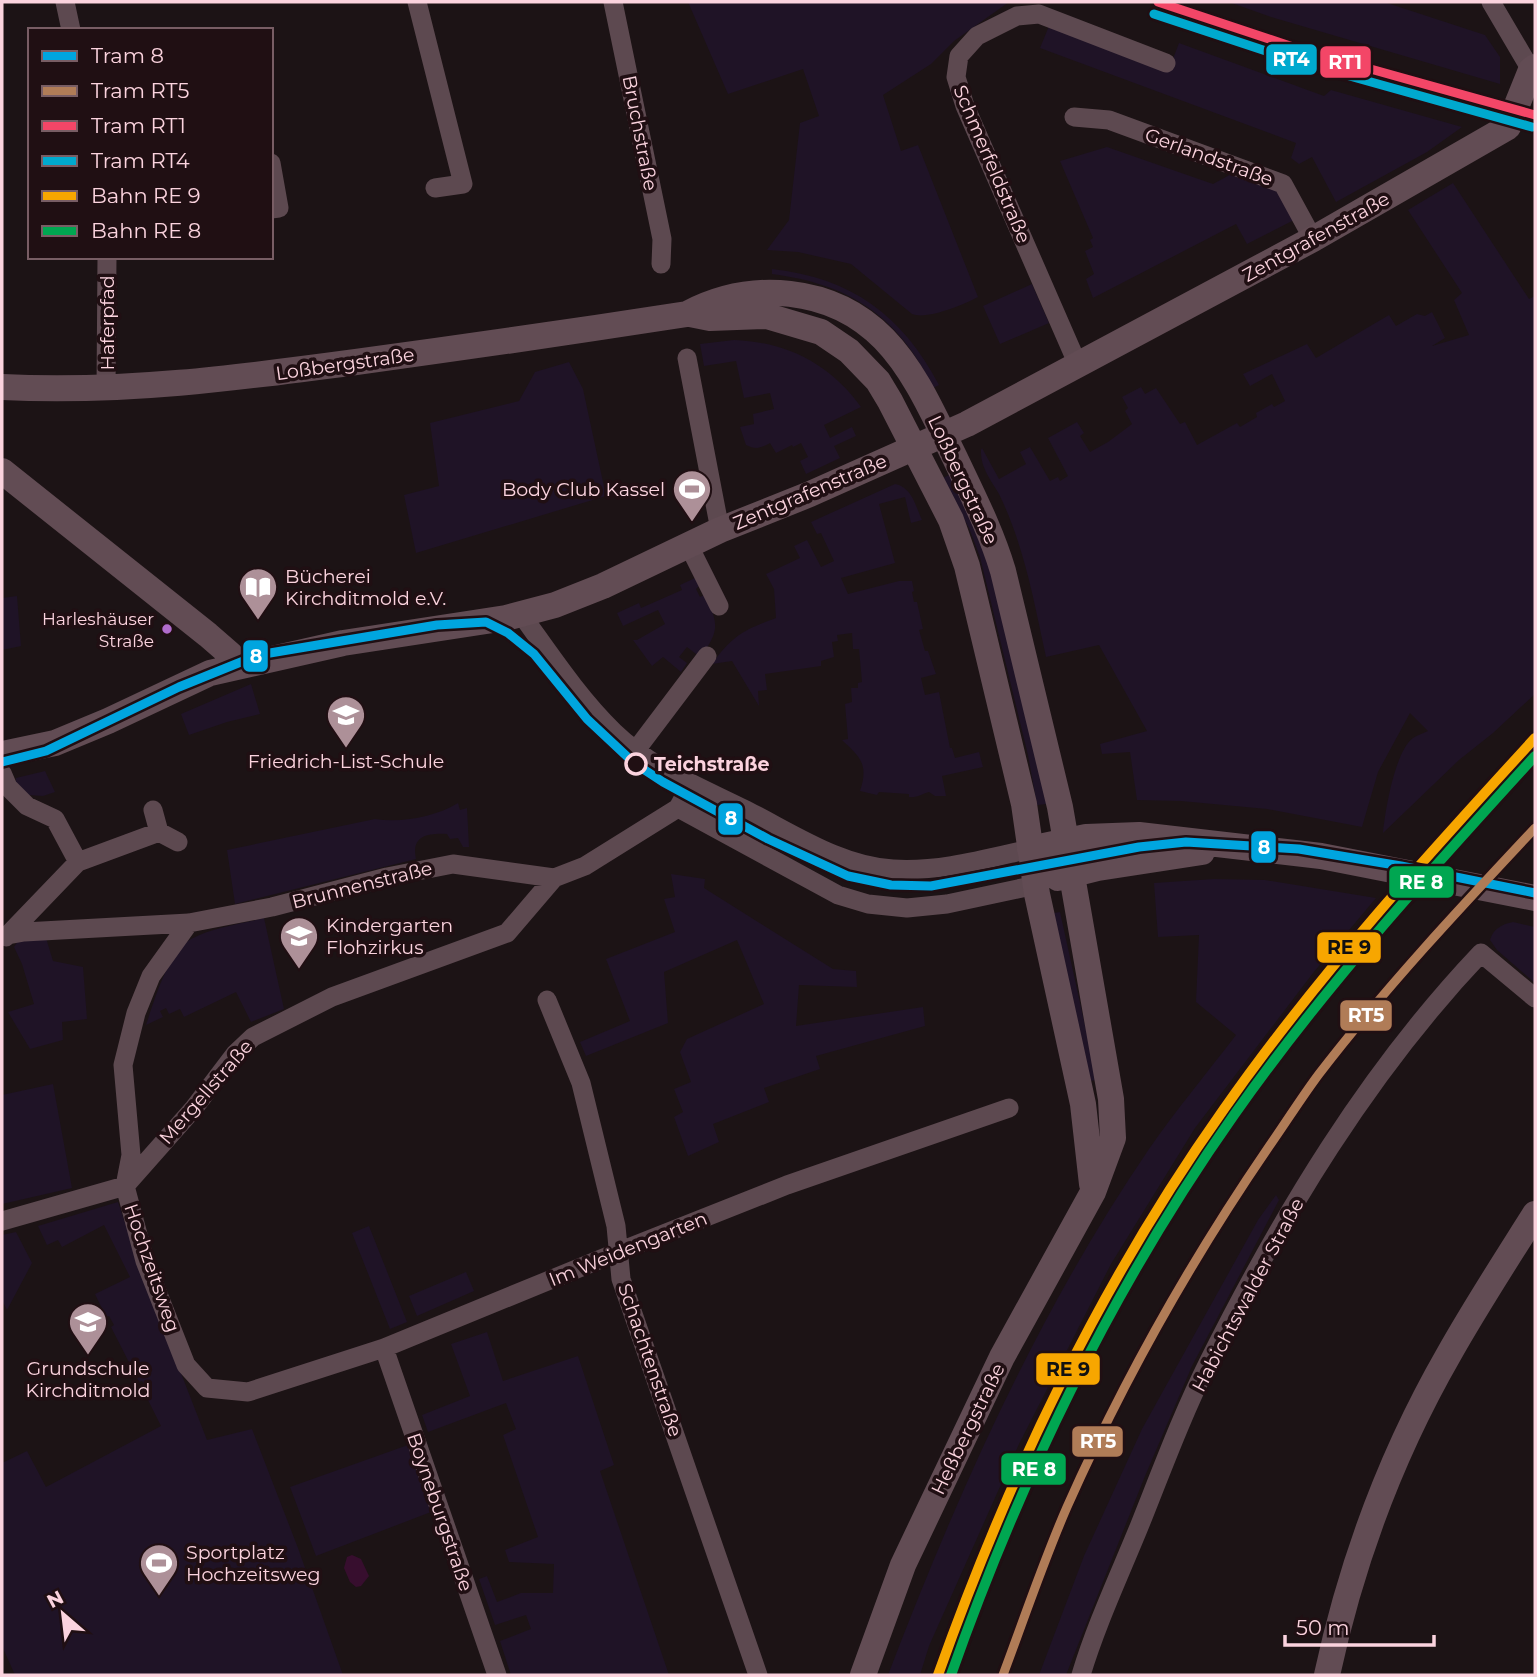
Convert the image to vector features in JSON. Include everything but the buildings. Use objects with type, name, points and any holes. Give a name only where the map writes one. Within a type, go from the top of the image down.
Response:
[{"type":"main road","name":"Zentgrafenstraße","points":[[2,754],[55,743],[210,673],[235,666],[344,643],[521,614],[603,586],[720,530],[914,448],[983,417],[1313,239],[1508,127],[1533,68]]},
{"type":"main road","name":"Loßbergstraße","points":[[2,387],[106,389],[253,377],[513,342],[687,313],[706,303],[740,294],[770,291],[800,294],[827,302],[871,327],[886,340],[917,385],[992,536],[1003,571],[1066,841]]},
{"type":"main road","name":"Loßbergstraße","points":[[687,313],[710,318],[767,316],[821,332],[849,351],[878,381],[951,520],[965,557],[1024,804],[1036,885]]},
{"type":"main road","points":[[2,471],[208,635],[231,656],[235,666]]},
{"type":"main road","points":[[1030,849],[1101,836],[1139,835],[1321,856],[1523,896]]},
{"type":"main road","name":"Heßbergstraße","points":[[863,1675],[909,1553],[1002,1357],[1093,1192],[1112,1138],[1111,1099],[1066,841]]},
{"type":"main road","points":[[1093,1192],[1083,1104],[1036,885],[1072,874],[1234,847]]},
{"type":"main road","points":[[1083,1104],[1111,1099]]},
{"type":"main road","points":[[1327,1675],[1359,1558],[1391,1471],[1448,1355],[1535,1214]]},
{"type":"street","points":[[65,2],[71,28]]},
{"type":"street","points":[[417,2],[463,184],[435,188]]},
{"type":"street","name":"Bruchstraße","points":[[613,2],[662,239],[661,264]]},
{"type":"street","points":[[1491,2],[1533,68]]},
{"type":"street","name":"Schmerfeldstraße","points":[[1078,365],[965,106],[956,77],[959,56],[977,36],[1017,16],[1039,14],[1166,63]]},
{"type":"street","name":"Gerlandstraße","points":[[1074,117],[1109,120],[1283,184],[1313,239]]},
{"type":"street","points":[[273,174],[279,208],[273,209]]},
{"type":"street","name":"Haferpfad","points":[[106,389],[107,259]]},
{"type":"street","points":[[687,358],[720,530]]},
{"type":"street","points":[[689,546],[719,606]]},
{"type":"street","points":[[521,614],[581,696],[614,732],[636,750],[691,784],[842,859],[891,869],[921,870],[1030,849]]},
{"type":"street","points":[[636,750],[708,656]]},
{"type":"street","points":[[2,773],[8,787],[27,806],[55,819],[78,862]]},
{"type":"street","name":"Brunnenstraße","points":[[3,938],[36,931],[189,923],[304,900],[418,870],[453,864],[554,878],[585,866],[678,808],[691,784]]},
{"type":"street","points":[[678,808],[838,895],[868,904],[907,908],[947,904],[1036,885]]},
{"type":"street","points":[[153,810],[159,832],[178,842]]},
{"type":"street","points":[[3,938],[78,862],[159,832]]},
{"type":"street","name":"Mergellstraße","points":[[125,1186],[194,1108],[235,1054],[253,1037],[332,997],[507,933],[554,878]]},
{"type":"street","name":"Hochzeitsweg","points":[[189,923],[151,976],[136,1013],[123,1065],[131,1155],[125,1186],[145,1261],[186,1366],[207,1388],[248,1392]]},
{"type":"street","name":"Habichtswalder Straße","points":[[1082,1675],[1160,1476],[1208,1363],[1272,1243],[1332,1143],[1391,1060],[1453,983],[1481,953],[1535,998]]},
{"type":"street","name":"Schachtenstraße","points":[[547,1000],[580,1083],[616,1226],[621,1279],[758,1675]]},
{"type":"street","name":"Im Weidengarten","points":[[248,1392],[384,1348],[787,1185],[1009,1108]]},
{"type":"street","points":[[2,1221],[125,1186]]},
{"type":"street","name":"Boyneburgstraße","points":[[384,1348],[497,1675]]},
{"type":"shaded area","points":[[688,2],[1009,2],[954,41],[931,64],[883,95],[901,151],[918,145],[978,297],[936,313],[912,314],[851,264],[798,252],[767,250],[789,220],[800,123],[819,116],[803,69],[728,94]]},
{"type":"shaded area","points":[[1229,2],[1384,2],[1485,35],[1500,57],[1500,84],[1271,17]]},
{"type":"shaded area","points":[[1049,26],[1168,72],[1179,43],[1324,96],[1331,90],[1462,127],[1427,152],[1336,202],[1312,157],[1299,164],[1291,158],[1296,143],[1040,48]]},
{"type":"shaded area","points":[[1107,147],[1213,184],[1235,172],[1275,184],[1294,220],[1247,244],[1236,224],[1093,298],[1086,279],[1094,274],[1085,251],[1093,247],[1090,240],[1093,238],[1060,161]]},
{"type":"shaded area","points":[[1453,183],[1529,299],[1535,296],[1535,694],[1459,760],[1383,833],[1389,797],[1401,755],[1413,738],[1428,731],[1410,713],[1378,772],[1362,827],[1267,809],[1137,800],[1130,752],[1102,754],[1100,744],[1147,731],[1099,645],[1046,657],[1022,553],[1008,513],[984,468],[982,448],[999,479],[1026,464],[1020,452],[1030,447],[1050,481],[1058,477],[1060,481],[1068,476],[1048,438],[1077,422],[1084,433],[1080,436],[1090,452],[1132,424],[1122,397],[1141,387],[1145,394],[1156,388],[1180,424],[1185,422],[1197,445],[1237,423],[1240,427],[1272,404],[1274,407],[1285,401],[1272,374],[1250,386],[1243,374],[1307,344],[1316,358],[1389,315],[1396,326],[1417,314],[1425,316],[1432,312],[1445,338],[1432,346],[1469,335],[1454,300],[1462,293],[1408,210]]},
{"type":"shaded area","points":[[772,269],[827,281],[872,304],[909,339],[939,385],[933,388],[904,341],[869,308],[848,295],[825,286],[772,274]]},
{"type":"shaded area","points":[[1032,284],[1049,323],[1000,344],[983,306]]},
{"type":"shaded area","points":[[734,340],[772,345],[806,358],[821,367],[849,392],[861,407],[824,425],[830,438],[852,427],[856,436],[834,446],[840,458],[806,474],[800,461],[808,457],[801,443],[776,453],[770,443],[758,448],[746,445],[740,427],[754,424],[753,414],[774,409],[770,393],[744,398],[736,361],[704,366],[700,344]]},
{"type":"shaded area","points":[[569,362],[583,389],[606,496],[416,553],[404,495],[439,486],[430,423],[519,401],[535,372]]},
{"type":"shaded area","points":[[951,474],[982,535],[1047,804],[1037,805],[1028,755],[980,557],[969,528],[941,479]]},
{"type":"shaded area","points":[[895,484],[909,493],[922,520],[911,523],[905,497],[879,504],[895,563],[841,578],[848,594],[899,581],[912,581],[914,602],[917,602],[923,629],[919,630],[936,674],[921,678],[925,695],[939,692],[950,748],[955,758],[979,752],[983,767],[942,776],[946,796],[935,796],[929,792],[909,797],[909,794],[879,792],[877,795],[860,791],[863,767],[854,751],[842,740],[848,739],[845,704],[852,702],[851,688],[858,688],[858,683],[862,682],[859,649],[853,649],[852,633],[837,635],[838,641],[832,642],[834,657],[821,661],[821,666],[765,674],[767,690],[758,691],[759,706],[732,661],[712,664],[726,646],[740,635],[776,618],[774,589],[766,574],[800,558],[794,546],[807,540],[821,567],[834,561],[821,533],[817,534],[811,522]]},
{"type":"shaded area","points":[[695,578],[699,586],[696,589],[700,597],[704,595],[715,620],[711,641],[700,657],[687,647],[679,657],[687,663],[681,672],[663,657],[652,666],[633,640],[665,624],[658,610],[623,626],[617,613],[639,603],[641,608],[682,590],[680,585]]},
{"type":"shaded area","points":[[17,596],[21,646],[2,650],[2,598]]},
{"type":"shaded area","points":[[251,684],[260,714],[189,735],[181,714]]},
{"type":"shaded area","points":[[45,771],[55,792],[43,796],[28,795],[16,784],[16,778]]},
{"type":"shaded area","points":[[458,803],[460,810],[467,808],[469,847],[463,847],[458,838],[450,839],[447,834],[427,835],[416,845],[416,859],[235,904],[227,850],[375,819],[418,818]]},
{"type":"shaded area","points":[[671,874],[705,879],[704,888],[833,969],[856,971],[857,987],[799,985],[796,1026],[923,1007],[925,1026],[816,1056],[820,1069],[764,1088],[769,1102],[713,1124],[719,1142],[688,1156],[674,1117],[683,1112],[674,1089],[691,1082],[680,1052],[687,1039],[764,1004],[737,940],[664,972],[668,1023],[586,1056],[580,1042],[630,1021],[606,959],[675,932],[664,899],[675,897]]},
{"type":"shaded area","points":[[1214,879],[1265,880],[1376,898],[1313,973],[1195,1128],[1111,1264],[1019,1444],[929,1646],[920,1675],[888,1675],[972,1471],[1003,1404],[1071,1274],[1149,1149],[1236,1035],[1196,1002],[1199,935],[1158,937],[1154,883]]},
{"type":"shaded area","points":[[1060,912],[1097,1080],[1089,1081],[1054,913]]},
{"type":"shaded area","points":[[264,918],[284,1009],[251,1022],[236,992],[184,1017],[180,1009],[169,1014],[166,1008],[160,1011],[163,1017],[146,1025],[169,965],[183,945],[208,931]]},
{"type":"shaded area","points":[[1513,922],[1535,927],[1535,983],[1497,950],[1490,940],[1498,928]]},
{"type":"shaded area","points":[[46,938],[53,961],[83,967],[87,1019],[62,1022],[63,1040],[30,1049],[8,1012],[34,1004],[14,947],[18,941]]},
{"type":"shaded area","points":[[53,1084],[72,1188],[2,1204],[2,1095]]},
{"type":"shaded area","points":[[1276,1195],[1279,1200],[1192,1366],[1066,1675],[1039,1675],[1084,1556],[1142,1429],[1258,1220]]},
{"type":"shaded area","name":"Sportplatz Hochzeitsweg","points":[[118,1202],[142,1273],[207,1440],[252,1429],[343,1675],[15,1675],[2,1646],[2,1463],[27,1451],[46,1487],[161,1426],[144,1392],[147,1391],[142,1381],[139,1382],[111,1327],[114,1325],[109,1316],[106,1317],[95,1294],[130,1277],[104,1225],[62,1247],[58,1240],[47,1245],[38,1226]]},
{"type":"shaded area","points":[[369,1226],[407,1322],[390,1329],[352,1233]]},
{"type":"shaded area","points":[[16,1232],[32,1263],[7,1310],[2,1300],[2,1235]]},
{"type":"shaded area","points":[[466,1272],[474,1291],[417,1316],[409,1296]]},
{"type":"shaded area","points":[[487,1332],[503,1381],[578,1356],[614,1465],[600,1471],[669,1675],[511,1675],[500,1641],[531,1629],[526,1615],[495,1625],[479,1579],[487,1576],[497,1602],[521,1593],[553,1593],[554,1564],[509,1562],[505,1550],[538,1537],[503,1435],[516,1429],[506,1403],[428,1432],[422,1415],[470,1396],[451,1344]]},
{"type":"shaded area","points":[[408,1445],[431,1512],[316,1556],[290,1487]]},
{"type":"shaded area","points":[[352,1555],[361,1559],[369,1576],[361,1586],[356,1587],[350,1582],[344,1568],[347,1557]]},
{"type":"tram line","name":"RT1","points":[[1158,2],[1299,49],[1535,115]]},
{"type":"tram line","name":"RT4","points":[[1154,14],[1296,61],[1532,127]]},
{"type":"tram line","name":"8","points":[[2,762],[46,751],[179,687],[258,655],[437,625],[486,622],[508,633],[534,654],[587,719],[634,763],[663,782],[768,839],[848,876],[891,885],[931,886],[1139,847],[1186,842],[1299,849],[1535,893]]},
{"type":"tram line","name":"RT5","points":[[1003,1675],[1067,1507],[1111,1414],[1159,1323],[1239,1191],[1319,1074],[1370,1010],[1535,828]]},
{"type":"transit line","points":[[938,1675],[1027,1453],[1098,1312],[1179,1175],[1296,1012],[1413,873],[1535,738]]},
{"type":"transit line","points":[[951,1675],[978,1601],[1039,1456],[1109,1316],[1190,1181],[1268,1068],[1341,975],[1417,886],[1535,756]]},
{"type":"place","name":"Body Club Kassel","points":[[692,523]]},
{"type":"place","name":"Bücherei Kirchditmold e.V.","points":[[258,621]]},
{"type":"place","name":"Harleshäuser Straße","points":[[167,629]]},
{"type":"place","name":"Friedrich-List-Schule","points":[[346,749]]},
{"type":"place","name":"Teichstraße","points":[[636,764]]},
{"type":"place","name":"Kindergarten Flohzirkus","points":[[299,970]]},
{"type":"place","name":"Grundschule Kirchditmold","points":[[88,1356]]},
{"type":"place","name":"Sportplatz Hochzeitsweg","points":[[159,1597]]}]
